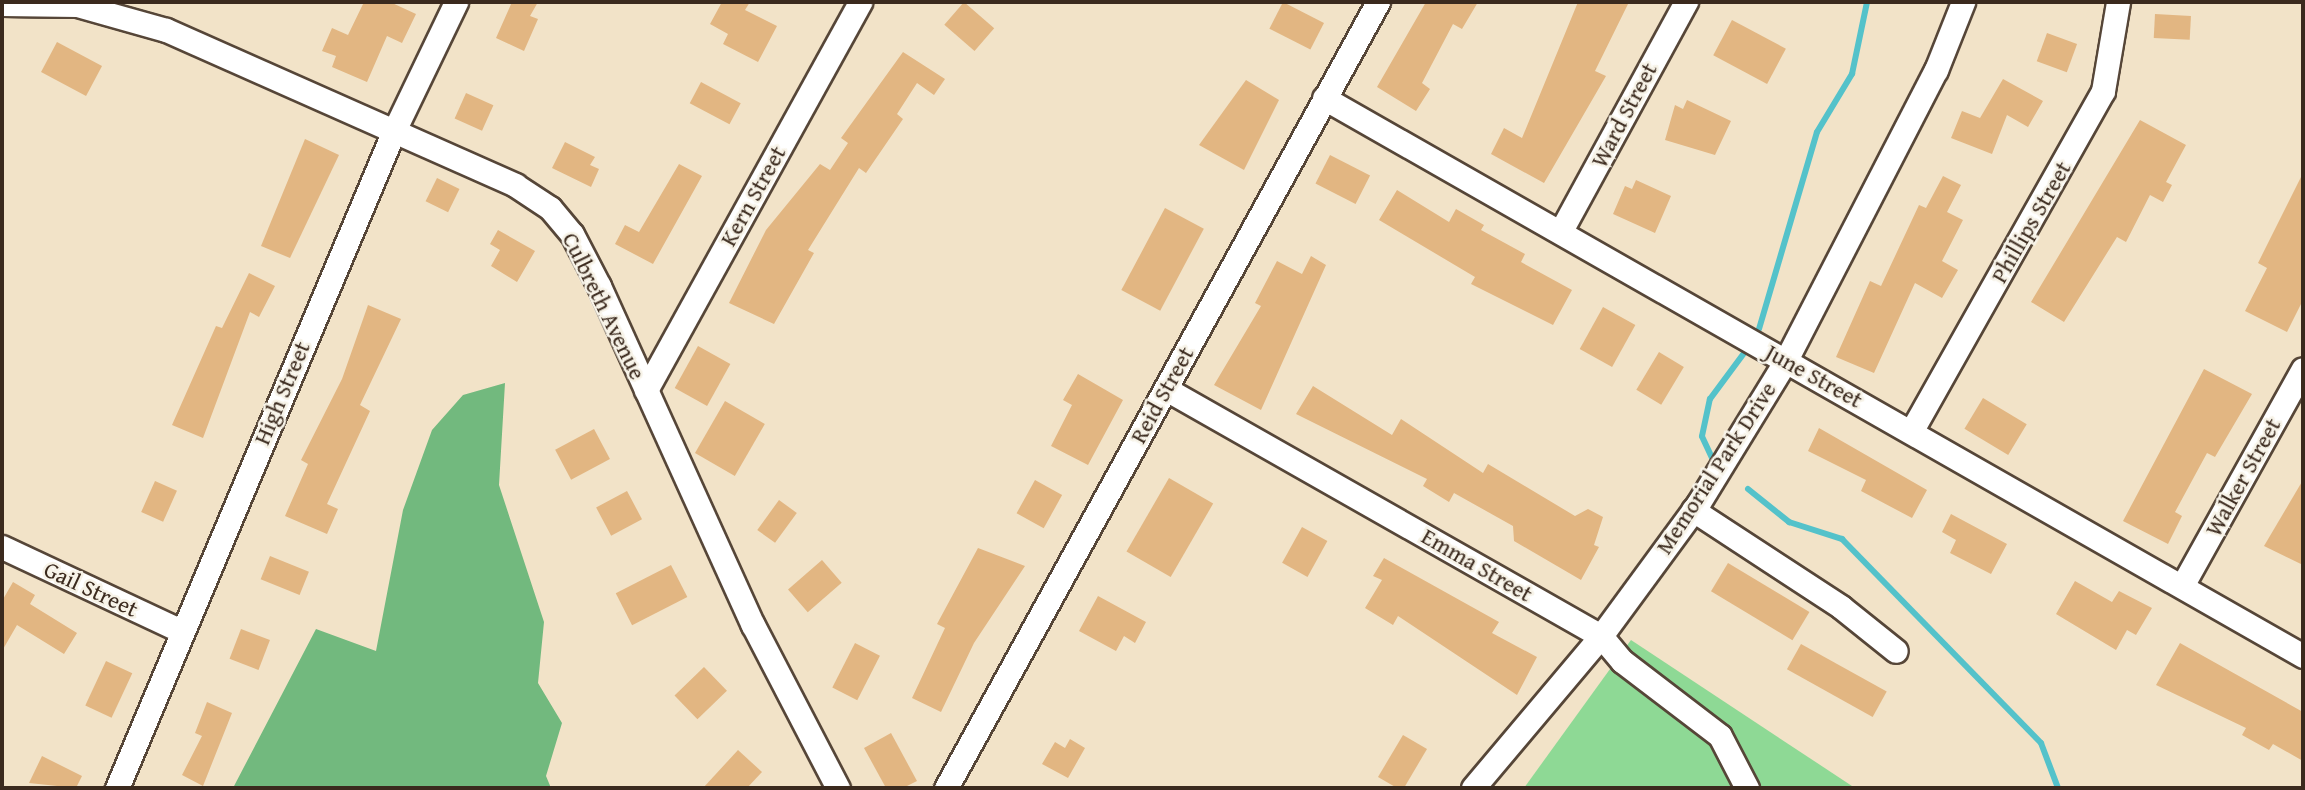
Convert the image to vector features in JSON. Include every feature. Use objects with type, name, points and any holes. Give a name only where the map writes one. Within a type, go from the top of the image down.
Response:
[{"type":"street","name":"High Street","points":[[117,788],[152,717],[181,631],[393,133],[456,2]]},
{"type":"street","name":"Kern Street","points":[[646,390],[860,2]]},
{"type":"street","name":"Reid Street","points":[[946,788],[1378,2]]},
{"type":"street","name":"Ward Street","points":[[1562,229],[1686,2]]},
{"type":"street","name":"Memorial Park Drive","points":[[1473,788],[1601,636],[1693,510],[1785,362],[1936,70],[1963,2]]},
{"type":"street","name":"Phillips Street","points":[[1912,430],[2103,91],[2118,2]]},
{"type":"street","name":"Culbreth Avenue","points":[[2,4],[77,5],[124,16],[515,185],[550,208],[572,233],[753,625],[838,788]]},
{"type":"street","name":"June Street","points":[[1324,97],[1562,229],[1785,362],[1912,430],[2303,656]]},
{"type":"street","name":"Walker Street","points":[[2182,586],[2303,369]]},
{"type":"street","name":"Emma Street","points":[[1166,389],[1601,636],[1622,661],[1720,736],[1747,788]]},
{"type":"street","points":[[1693,510],[1841,607],[1896,651]]},
{"type":"street","name":"Gail Street","points":[[2,547],[181,631]]},
{"type":"green space","points":[[505,383],[499,485],[544,622],[538,683],[562,723],[546,776],[551,788],[233,788],[316,629],[376,651],[403,510],[432,430],[463,395]]},
{"type":"green space","points":[[1631,640],[1855,788],[1524,788]]},
{"type":"building","points":[[364,2],[390,2],[416,14],[402,43],[387,36],[367,82],[332,67],[336,56],[322,51],[332,28],[348,35]]},
{"type":"building","points":[[512,2],[538,2],[530,16],[538,19],[524,51],[496,38]]},
{"type":"building","points":[[722,2],[750,2],[745,10],[777,26],[758,62],[723,44],[728,34],[710,24]]},
{"type":"building","points":[[964,2],[994,28],[975,51],[944,25]]},
{"type":"building","points":[[1283,2],[1324,23],[1310,50],[1269,29]]},
{"type":"building","points":[[1426,2],[1478,2],[1462,29],[1453,24],[1422,83],[1430,89],[1416,111],[1377,87]]},
{"type":"building","points":[[1578,2],[1629,2],[1595,71],[1606,76],[1544,183],[1491,154],[1504,128],[1522,138]]},
{"type":"building","points":[[2155,14],[2191,16],[2190,40],[2154,38]]},
{"type":"building","points":[[1732,20],[1786,49],[1767,84],[1713,55]]},
{"type":"building","points":[[2047,33],[2077,44],[2067,72],[2037,61]]},
{"type":"building","points":[[57,42],[102,66],[86,96],[41,72]]},
{"type":"building","points":[[903,52],[945,79],[934,95],[917,83],[897,114],[903,119],[866,173],[859,168],[808,250],[814,253],[774,324],[729,303],[766,230],[820,164],[830,170],[848,143],[841,138]]},
{"type":"building","points":[[2003,79],[2043,101],[2028,127],[2007,115],[1992,154],[1951,138],[1962,111],[1980,118]]},
{"type":"building","points":[[1246,80],[1279,100],[1244,170],[1199,145]]},
{"type":"building","points":[[701,82],[741,103],[729,124],[690,103]]},
{"type":"building","points":[[466,93],[493,105],[482,131],[455,119]]},
{"type":"building","points":[[1687,100],[1731,121],[1715,155],[1665,140],[1675,105],[1683,109]]},
{"type":"building","points":[[2140,120],[2186,145],[2166,182],[2172,185],[2163,202],[2150,195],[2126,242],[2117,237],[2064,322],[2031,302]]},
{"type":"building","points":[[305,139],[339,155],[290,258],[261,246]]},
{"type":"building","points":[[565,142],[595,157],[590,165],[599,169],[591,187],[552,168]]},
{"type":"building","points":[[1330,155],[1370,175],[1356,204],[1315,184]]},
{"type":"building","points":[[679,164],[702,176],[653,264],[615,244],[625,225],[639,232]]},
{"type":"building","points":[[2303,173],[2303,300],[2287,332],[2245,311],[2267,268],[2258,263]]},
{"type":"building","points":[[1943,176],[1961,185],[1947,212],[1963,220],[1942,261],[1958,270],[1942,298],[1915,283],[1874,373],[1836,357],[1870,281],[1881,286],[1919,205],[1926,208]]},
{"type":"building","points":[[437,178],[459,189],[448,212],[426,201]]},
{"type":"building","points":[[1636,180],[1671,196],[1655,233],[1613,214],[1625,186],[1632,189]]},
{"type":"building","points":[[1397,190],[1449,222],[1456,209],[1484,225],[1481,230],[1525,254],[1521,262],[1572,290],[1553,325],[1471,284],[1475,277],[1379,220]]},
{"type":"building","points":[[1165,208],[1204,229],[1160,311],[1121,290]]},
{"type":"building","points":[[498,230],[535,251],[517,282],[491,266],[500,250],[490,244]]},
{"type":"building","points":[[1311,256],[1326,265],[1261,410],[1214,385],[1261,306],[1255,303],[1277,261],[1302,274]]},
{"type":"building","points":[[249,273],[275,286],[259,317],[250,312],[203,438],[172,425],[216,326],[222,328]]},
{"type":"building","points":[[368,305],[401,319],[360,405],[370,411],[327,504],[338,509],[327,534],[285,516],[308,464],[301,460],[342,379]]},
{"type":"building","points":[[1603,307],[1635,325],[1612,367],[1580,349]]},
{"type":"building","points":[[698,346],[730,364],[707,406],[675,388]]},
{"type":"building","points":[[1659,352],[1684,367],[1661,405],[1636,390]]},
{"type":"building","points":[[2204,369],[2252,394],[2215,457],[2207,453],[2175,512],[2182,516],[2168,544],[2123,521]]},
{"type":"building","points":[[1078,374],[1123,400],[1088,465],[1051,446],[1072,405],[1063,400]]},
{"type":"building","points":[[1313,386],[1392,435],[1401,419],[1483,473],[1488,464],[1575,516],[1588,509],[1603,517],[1594,545],[1599,547],[1581,580],[1514,541],[1513,526],[1454,493],[1449,502],[1423,486],[1427,479],[1296,414]]},
{"type":"building","points":[[1983,398],[2027,424],[2008,455],[1964,429]]},
{"type":"building","points":[[725,401],[765,424],[735,476],[695,453]]},
{"type":"building","points":[[1819,428],[1927,490],[1912,518],[1861,491],[1866,480],[1808,451]]},
{"type":"building","points":[[594,429],[610,459],[571,480],[555,450]]},
{"type":"building","points":[[1169,478],[1213,504],[1171,577],[1126,552]]},
{"type":"building","points":[[1035,480],[1062,495],[1044,528],[1017,513]]},
{"type":"building","points":[[2303,480],[2303,565],[2264,546]]},
{"type":"building","points":[[155,481],[177,491],[163,522],[141,512]]},
{"type":"building","points":[[627,491],[642,519],[611,536],[596,507]]},
{"type":"building","points":[[779,500],[797,513],[775,543],[757,530]]},
{"type":"building","points":[[1951,514],[2007,544],[1991,574],[1950,553],[1956,540],[1942,532]]},
{"type":"building","points":[[1302,527],[1327,541],[1307,577],[1282,563]]},
{"type":"building","points":[[978,548],[1025,566],[974,643],[941,712],[912,698],[945,628],[937,624]]},
{"type":"building","points":[[270,556],[309,572],[300,595],[261,579]]},
{"type":"building","points":[[1384,558],[1499,622],[1492,633],[1537,657],[1517,695],[1398,616],[1393,625],[1365,608],[1382,580],[1373,576]]},
{"type":"building","points":[[822,560],[842,583],[808,612],[788,590]]},
{"type":"building","points":[[1728,563],[1809,612],[1792,640],[1711,591]]},
{"type":"building","points":[[671,565],[687,597],[632,625],[616,593]]},
{"type":"building","points":[[2075,581],[2112,602],[2119,591],[2152,608],[2136,635],[2127,630],[2116,650],[2056,614]]},
{"type":"building","points":[[13,582],[35,595],[30,604],[77,633],[64,654],[17,625],[2,651],[2,601]]},
{"type":"building","points":[[1098,596],[1146,622],[1135,643],[1124,636],[1116,651],[1079,631]]},
{"type":"building","points":[[241,629],[270,640],[258,670],[230,659]]},
{"type":"building","points":[[855,643],[880,656],[857,700],[832,688]]},
{"type":"building","points":[[2180,643],[2303,712],[2303,761],[2273,744],[2269,750],[2242,735],[2246,728],[2156,685]]},
{"type":"building","points":[[1801,644],[1887,692],[1873,717],[1787,669]]},
{"type":"building","points":[[106,661],[132,673],[112,718],[85,705]]},
{"type":"building","points":[[704,667],[727,691],[697,719],[675,695]]},
{"type":"building","points":[[207,702],[232,713],[203,786],[182,775],[202,736],[195,733]]},
{"type":"building","points":[[891,733],[917,781],[903,788],[886,788],[864,748]]},
{"type":"building","points":[[1403,735],[1427,749],[1404,788],[1397,788],[1378,777]]},
{"type":"building","points":[[1070,739],[1085,748],[1068,778],[1042,764],[1055,742],[1065,748]]},
{"type":"building","points":[[738,750],[762,772],[747,788],[703,788]]},
{"type":"building","points":[[42,756],[82,776],[76,788],[29,783]]},
{"type":"waterway","points":[[1759,329],[1817,132],[1852,74],[1867,2]]},
{"type":"waterway","points":[[1713,460],[1702,436],[1710,399],[1744,353]]},
{"type":"waterway","points":[[1748,489],[1789,522],[1842,539],[2041,743],[2058,788]]}]
